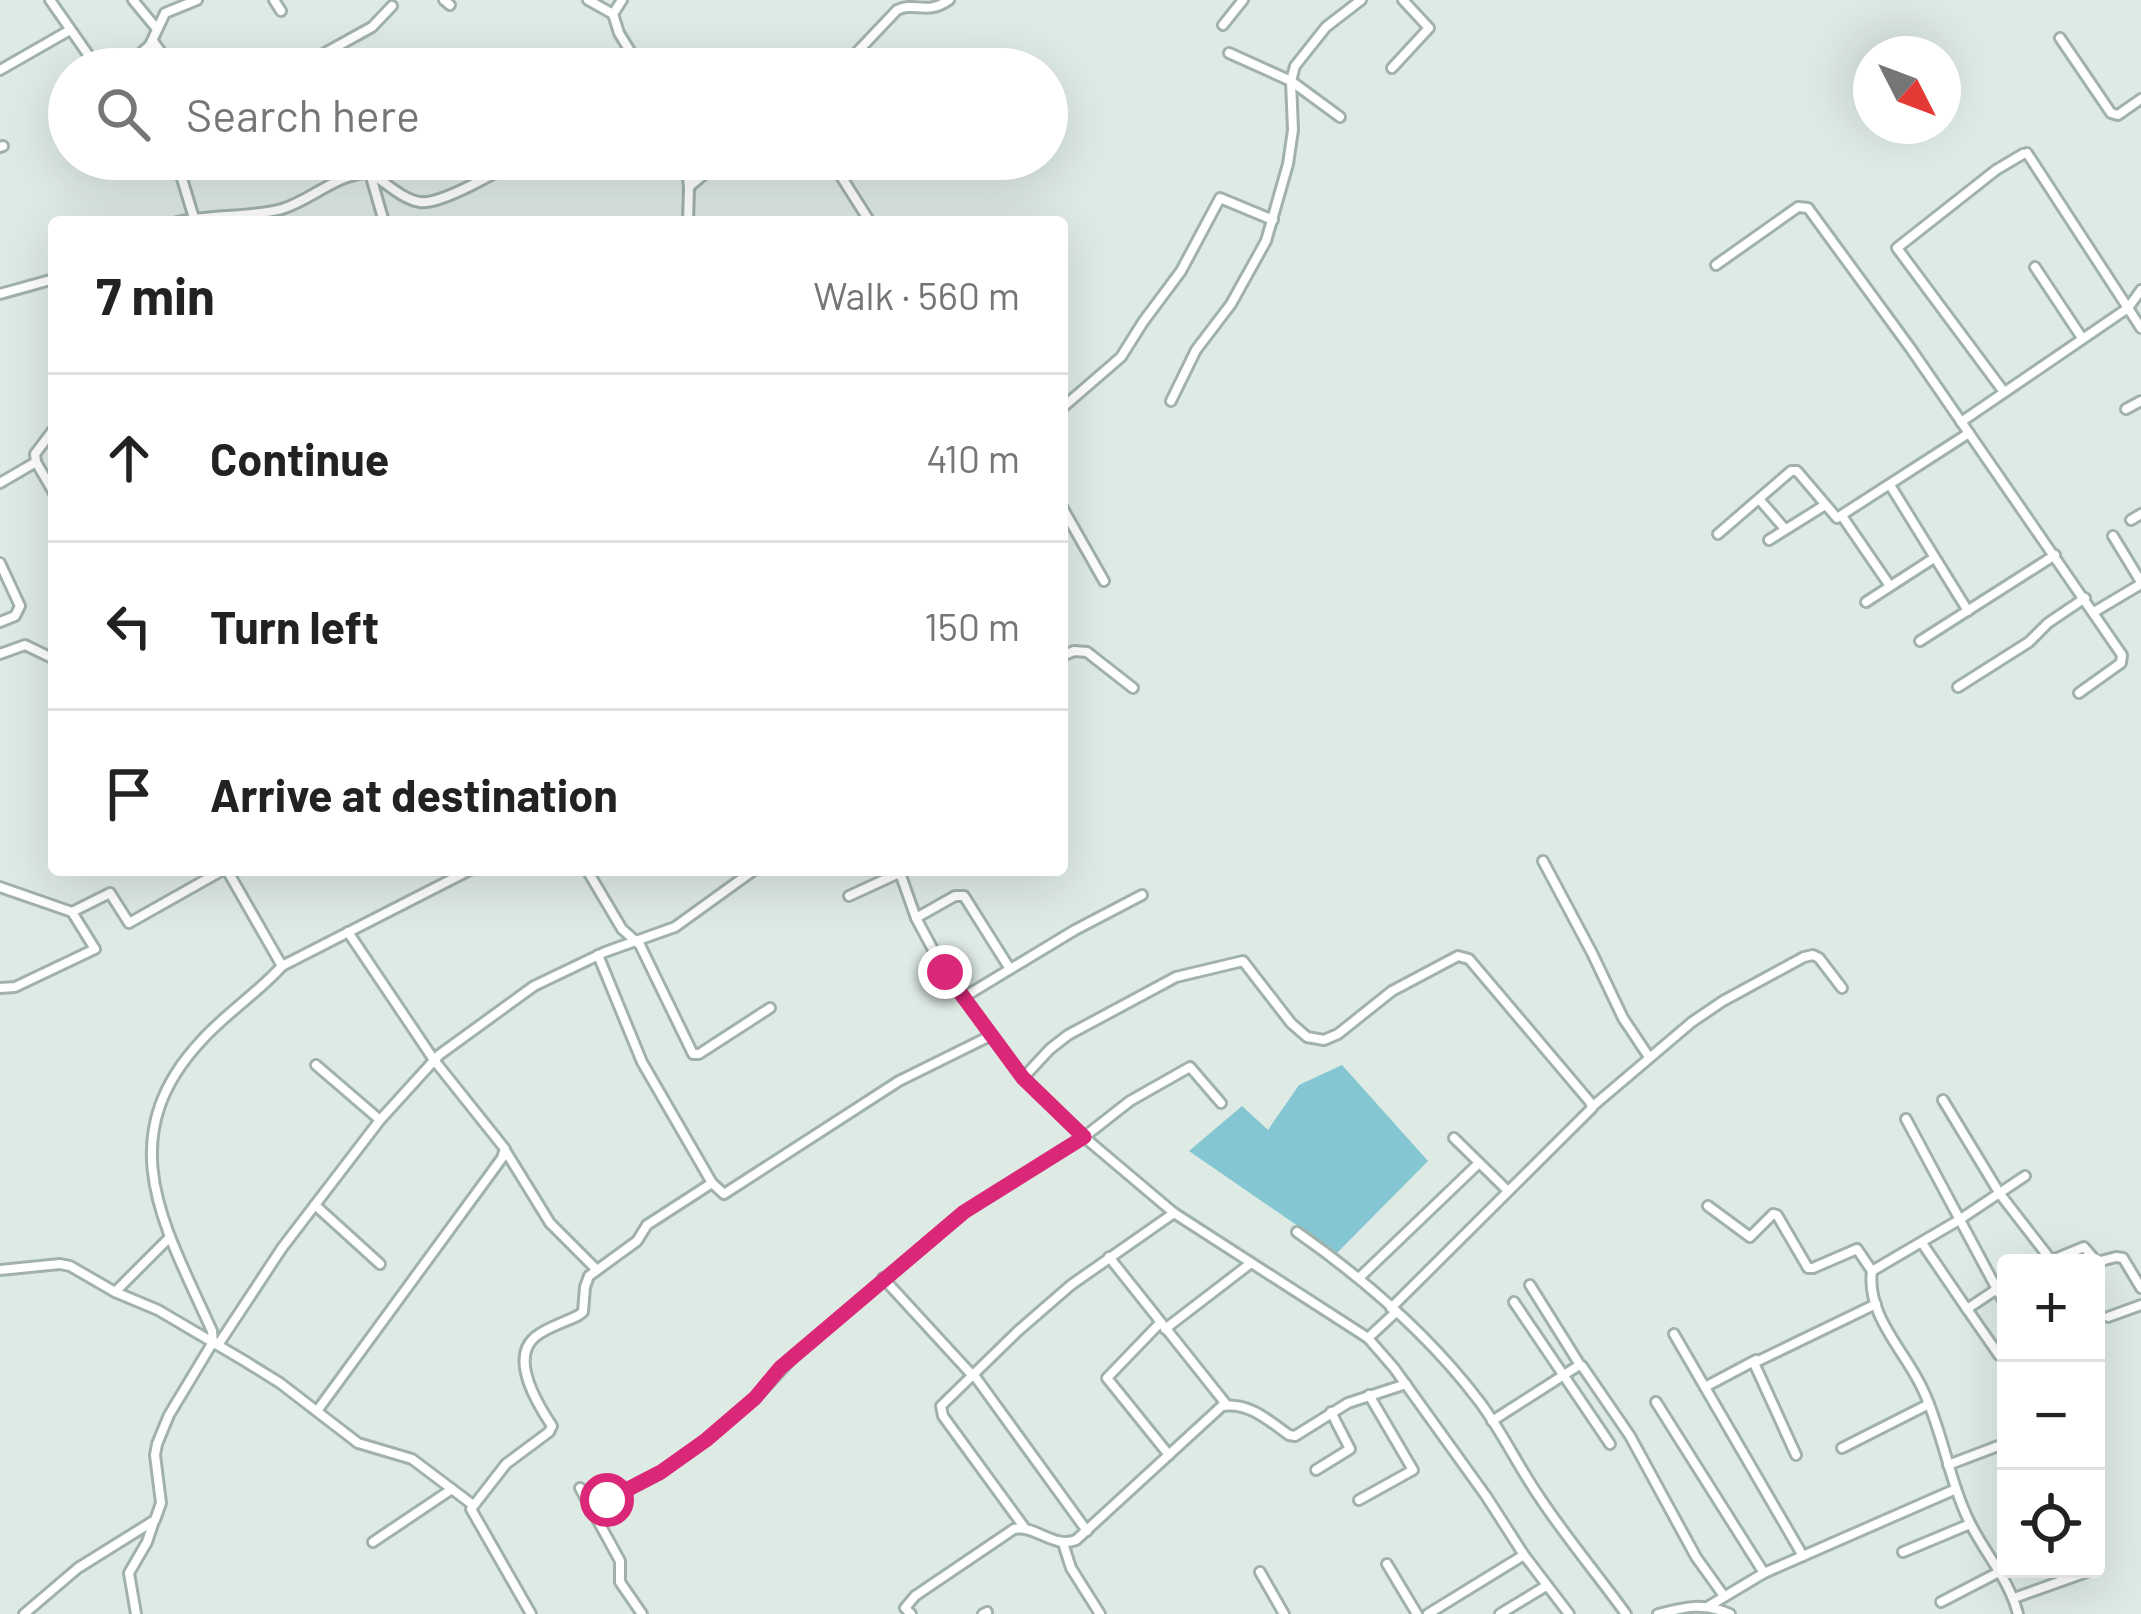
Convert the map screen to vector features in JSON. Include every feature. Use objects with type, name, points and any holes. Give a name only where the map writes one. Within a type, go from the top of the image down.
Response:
[{"type":"street","points":[[50,0],[83,48]]},
{"type":"street","points":[[133,0],[157,28]]},
{"type":"street","points":[[143,48],[165,13],[197,0]]},
{"type":"street","points":[[274,0],[281,11]]},
{"type":"street","points":[[588,0],[613,14],[628,48]]},
{"type":"street","points":[[613,14],[622,0]]},
{"type":"street","points":[[860,48],[903,3],[930,10],[950,0]]},
{"type":"street","points":[[1223,25],[1243,0]]},
{"type":"street","points":[[1171,401],[1196,350],[1232,304],[1266,241],[1291,146],[1295,66],[1334,19],[1361,0]]},
{"type":"street","points":[[1392,68],[1429,28],[1403,0]]},
{"type":"street","points":[[334,48],[372,27],[392,6]]},
{"type":"street","points":[[0,70],[70,29]]},
{"type":"street","points":[[2060,38],[2111,113],[2118,115],[2141,99]]},
{"type":"street","points":[[152,40],[158,48]]},
{"type":"street","points":[[1228,53],[1291,81],[1340,117]]},
{"type":"street","points":[[2004,392],[1897,248],[1996,170],[2025,154],[2141,328]]},
{"type":"street","points":[[182,180],[193,216]]},
{"type":"street","points":[[213,216],[281,209],[343,180]]},
{"type":"street","points":[[371,180],[382,216]]},
{"type":"street","points":[[381,180],[411,199],[427,202],[481,180]]},
{"type":"street","points":[[688,180],[688,216]]},
{"type":"street","points":[[689,187],[697,180]]},
{"type":"street","points":[[843,180],[866,216]]},
{"type":"street","points":[[1068,403],[1121,357],[1181,271],[1220,198],[1273,220]]},
{"type":"street","points":[[1716,265],[1806,206],[2055,555],[2123,659],[2079,693]]},
{"type":"street","points":[[2035,267],[2082,338]]},
{"type":"street","points":[[0,294],[48,281]]},
{"type":"street","points":[[1961,422],[2128,308],[2141,290]]},
{"type":"street","points":[[2126,409],[2141,400]]},
{"type":"street","points":[[1718,534],[1794,470],[1837,518],[1969,433]]},
{"type":"street","points":[[48,436],[35,454],[48,483]]},
{"type":"street","points":[[0,483],[36,462]]},
{"type":"street","points":[[1891,485],[1967,610]]},
{"type":"street","points":[[1759,499],[1785,530]]},
{"type":"street","points":[[1769,540],[1825,505]]},
{"type":"street","points":[[2131,520],[2141,514]]},
{"type":"street","points":[[1842,516],[1890,586]]},
{"type":"street","points":[[1068,518],[1104,581]]},
{"type":"street","points":[[2094,612],[2141,583],[2113,536]]},
{"type":"street","points":[[1920,641],[2055,555]]},
{"type":"street","points":[[1866,602],[1934,558]]},
{"type":"street","points":[[0,563],[20,606],[15,616],[0,622]]},
{"type":"street","points":[[1958,687],[2029,642],[2051,620],[2085,598]]},
{"type":"street","points":[[0,654],[25,645],[48,656]]},
{"type":"street","points":[[1068,654],[1087,652],[1133,688]]},
{"type":"street","points":[[1543,861],[1623,1018],[1649,1057]]},
{"type":"street","points":[[72,912],[110,893],[129,923],[214,876]]},
{"type":"street","points":[[229,876],[282,965]]},
{"type":"street","points":[[215,1344],[157,1196],[153,1137],[161,1096],[199,1042],[282,965],[458,876]]},
{"type":"street","points":[[591,876],[622,929],[643,949],[693,1054],[770,1008]]},
{"type":"street","points":[[136,1614],[129,1574],[161,1503],[155,1455],[169,1415],[281,1248],[380,1120],[434,1060],[534,986],[681,923],[746,876]]},
{"type":"street","points":[[849,896],[891,876]]},
{"type":"street","points":[[900,876],[937,959],[1023,1078],[1174,1213],[1369,1338],[1566,1613]]},
{"type":"street","points":[[0,887],[72,912],[95,949],[16,987],[0,988]]},
{"type":"street","points":[[916,918],[955,896],[964,896],[1010,969]]},
{"type":"street","points":[[964,997],[1142,896]]},
{"type":"street","points":[[348,932],[434,1060],[505,1149],[550,1222],[597,1270]]},
{"type":"street","points":[[598,955],[641,1062],[712,1183],[726,1194],[899,1081],[990,1036]]},
{"type":"street","points":[[1369,1338],[1592,1106],[1723,1001],[1813,955],[1842,988]]},
{"type":"street","points":[[1023,1078],[1068,1035],[1176,977],[1243,961],[1291,1023],[1307,1037],[1324,1040],[1392,991],[1464,956],[1592,1106]]},
{"type":"street","points":[[316,1065],[380,1120]]},
{"type":"street","points":[[592,1509],[661,1472],[706,1440],[755,1398],[780,1368],[964,1212],[1084,1137],[1130,1100],[1190,1067],[1221,1103]]},
{"type":"street","points":[[1943,1100],[2043,1254]]},
{"type":"street","points":[[1906,1119],[1996,1288],[1967,1309]]},
{"type":"street","points":[[1454,1138],[1508,1190]]},
{"type":"street","points":[[317,1411],[505,1149]]},
{"type":"street","points":[[1359,1278],[1479,1162]]},
{"type":"street","points":[[1997,1565],[1970,1523],[1923,1388],[1885,1326],[1870,1277],[1872,1271],[2025,1177]]},
{"type":"street","points":[[531,1614],[471,1509],[506,1464],[550,1432],[552,1426],[525,1368],[525,1352],[537,1335],[583,1312],[586,1281],[597,1270],[638,1241],[647,1225],[712,1183]]},
{"type":"street","points":[[315,1205],[380,1264]]},
{"type":"street","points":[[1708,1206],[1750,1237],[1777,1215],[1811,1269],[1858,1249],[1872,1271]]},
{"type":"street","points":[[1174,1213],[1071,1285],[944,1401],[941,1411],[1024,1528],[1063,1544],[1072,1543],[1226,1405],[1256,1411],[1294,1436],[1369,1394],[1406,1384]]},
{"type":"street","points":[[1297,1232],[1359,1278],[1470,1390],[1540,1498],[1626,1614]]},
{"type":"street","points":[[116,1292],[170,1237]]},
{"type":"street","points":[[1922,1243],[1997,1352]]},
{"type":"street","points":[[2065,1254],[2084,1246],[2090,1254]]},
{"type":"street","points":[[1109,1256],[1226,1405]]},
{"type":"street","points":[[2105,1259],[2123,1258],[2141,1288]]},
{"type":"street","points":[[1169,1455],[1106,1378],[1162,1326],[1251,1263]]},
{"type":"street","points":[[0,1270],[65,1264],[158,1310],[280,1383],[353,1441],[412,1460],[473,1505]]},
{"type":"street","points":[[883,1278],[974,1376],[1088,1531]]},
{"type":"street","points":[[1530,1285],[1630,1436],[1696,1557],[1724,1596]]},
{"type":"street","points":[[1514,1302],[1610,1444]]},
{"type":"street","points":[[1705,1387],[1876,1304]]},
{"type":"street","points":[[2108,1317],[2141,1305]]},
{"type":"street","points":[[1674,1334],[1803,1556]]},
{"type":"street","points":[[1756,1360],[1754,1366],[1796,1455]]},
{"type":"street","points":[[1492,1421],[1580,1365]]},
{"type":"street","points":[[1360,1500],[1413,1469],[1369,1394]]},
{"type":"street","points":[[1656,1402],[1764,1573]]},
{"type":"street","points":[[1842,1448],[1929,1404]]},
{"type":"street","points":[[1316,1470],[1350,1449],[1331,1412]]},
{"type":"street","points":[[1948,1465],[1997,1446]]},
{"type":"street","points":[[580,1488],[620,1561],[620,1582],[642,1614]]},
{"type":"street","points":[[373,1542],[452,1489]]},
{"type":"street","points":[[1709,1606],[1764,1573],[1956,1489]]},
{"type":"street","points":[[24,1614],[78,1568],[155,1520]]},
{"type":"street","points":[[1903,1552],[1970,1523]]},
{"type":"street","points":[[910,1614],[905,1608],[915,1596],[1009,1532],[1024,1528]]},
{"type":"street","points":[[1063,1544],[1100,1614]]},
{"type":"street","points":[[1428,1614],[1524,1556]]},
{"type":"street","points":[[1387,1564],[1417,1614]]},
{"type":"street","points":[[1260,1572],[1284,1614]]},
{"type":"street","points":[[1941,1602],[1997,1573]]},
{"type":"street","points":[[2004,1578],[2018,1614]]},
{"type":"street","points":[[2014,1598],[2069,1578]]},
{"type":"street","points":[[1500,1614],[1546,1586]]},
{"type":"street","points":[[1658,1614],[1690,1606],[1709,1606],[1730,1614]]},
{"type":"water","points":[[1342,1065],[1428,1161],[1337,1253],[1189,1151],[1242,1106],[1268,1130],[1299,1085]]},
{"type":"route","points":[[607,1500],[661,1472],[706,1440],[755,1398],[780,1368],[964,1212],[1084,1137],[1023,1078],[945,972]]}]
